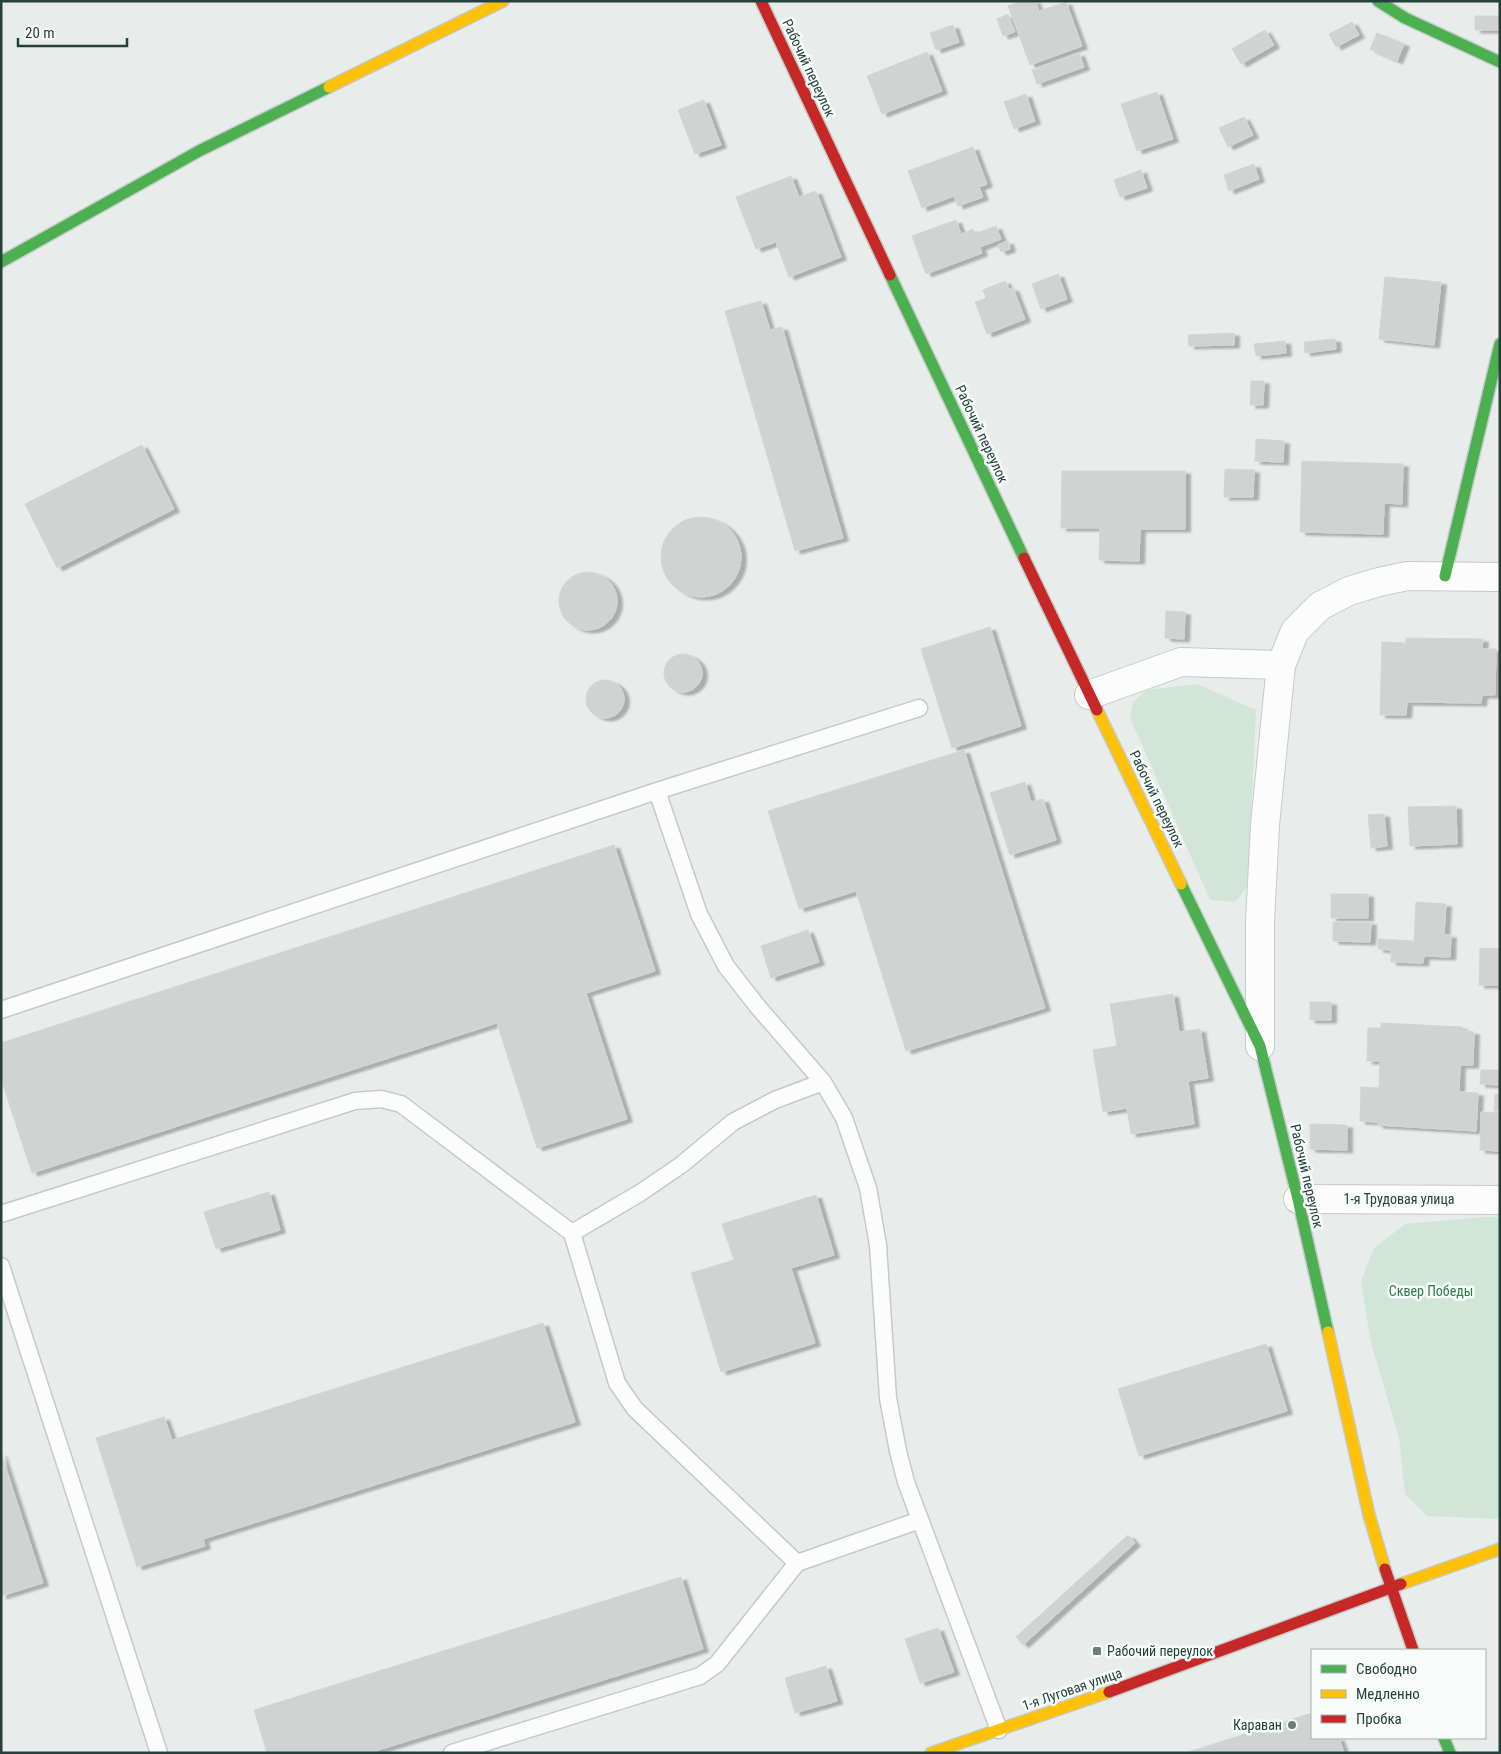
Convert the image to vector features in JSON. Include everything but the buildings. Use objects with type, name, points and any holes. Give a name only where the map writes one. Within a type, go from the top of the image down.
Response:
[{"type":"street","points":[[1,262],[199,151],[503,1]]},
{"type":"street","name":"Рабочий переулок","points":[[761,1],[1089,696],[1260,1046],[1298,1199],[1368,1515],[1413,1649]]},
{"type":"street","points":[[1378,1],[1405,18],[1500,62]]},
{"type":"street","points":[[1445,576],[1500,344]]},
{"type":"street","points":[[1260,1046],[1260,922],[1265,825],[1281,665],[1295,631],[1320,606],[1349,591],[1379,582],[1407,576],[1500,577]]},
{"type":"street","points":[[1089,696],[1181,662],[1281,665]]},
{"type":"street","name":"1-я Трудовая улица","points":[[1298,1199],[1500,1200]]},
{"type":"street","name":"1-я Луговая улица","points":[[931,1753],[1077,1704],[1500,1549]]},
{"type":"street","points":[[1444,1739],[1450,1753]]},
{"type":"lane","points":[[1,1010],[657,791],[919,708]]},
{"type":"lane","points":[[657,791],[699,914],[726,966],[758,1007],[823,1082],[844,1118],[868,1188],[878,1245],[888,1398],[898,1451],[906,1482],[999,1730]]},
{"type":"lane","points":[[572,1233],[640,1193],[681,1165],[733,1122],[775,1100],[823,1082]]},
{"type":"lane","points":[[1,1214],[355,1101],[381,1099],[401,1104],[572,1233],[617,1384],[635,1409],[797,1563]]},
{"type":"lane","points":[[1,1266],[159,1753]]},
{"type":"lane","points":[[452,1753],[700,1676],[717,1664],[797,1563],[920,1520]]},
{"type":"green space","points":[[1197,684],[1256,710],[1248,886],[1235,902],[1210,900],[1130,718],[1133,702],[1147,690]]},
{"type":"green space","name":"Сквер Победы","points":[[1500,1217],[1500,1519],[1427,1516],[1405,1494],[1399,1438],[1370,1339],[1361,1281],[1374,1248],[1405,1224]]},
{"type":"traffic: fast","points":[[1378,1],[1405,18],[1500,62]]},
{"type":"traffic: fast","points":[[1,262],[199,151],[329,87]]},
{"type":"traffic: fast","points":[[890,275],[1024,558]]},
{"type":"traffic: fast","points":[[1445,576],[1500,344]]},
{"type":"traffic: fast","points":[[1181,884],[1260,1046],[1298,1199],[1328,1332]]},
{"type":"traffic: fast","points":[[1444,1739],[1450,1753]]},
{"type":"traffic: slow","points":[[329,87],[503,1]]},
{"type":"traffic: slow","points":[[1097,710],[1181,884]]},
{"type":"traffic: slow","points":[[1328,1332],[1369,1515],[1385,1569]]},
{"type":"traffic: slow","points":[[1401,1584],[1500,1549]]},
{"type":"traffic: slow","points":[[931,1753],[1109,1692]]},
{"type":"traffic: jam","points":[[761,1],[890,275]]},
{"type":"traffic: jam","points":[[1024,558],[1097,710]]},
{"type":"traffic: jam","points":[[1385,1569],[1413,1649]]},
{"type":"traffic: jam","points":[[1109,1692],[1401,1584]]},
{"type":"place","name":"Рабочий переулок","points":[[1097,1651]]},
{"type":"place","name":"Караван","points":[[1292,1725]]}]
